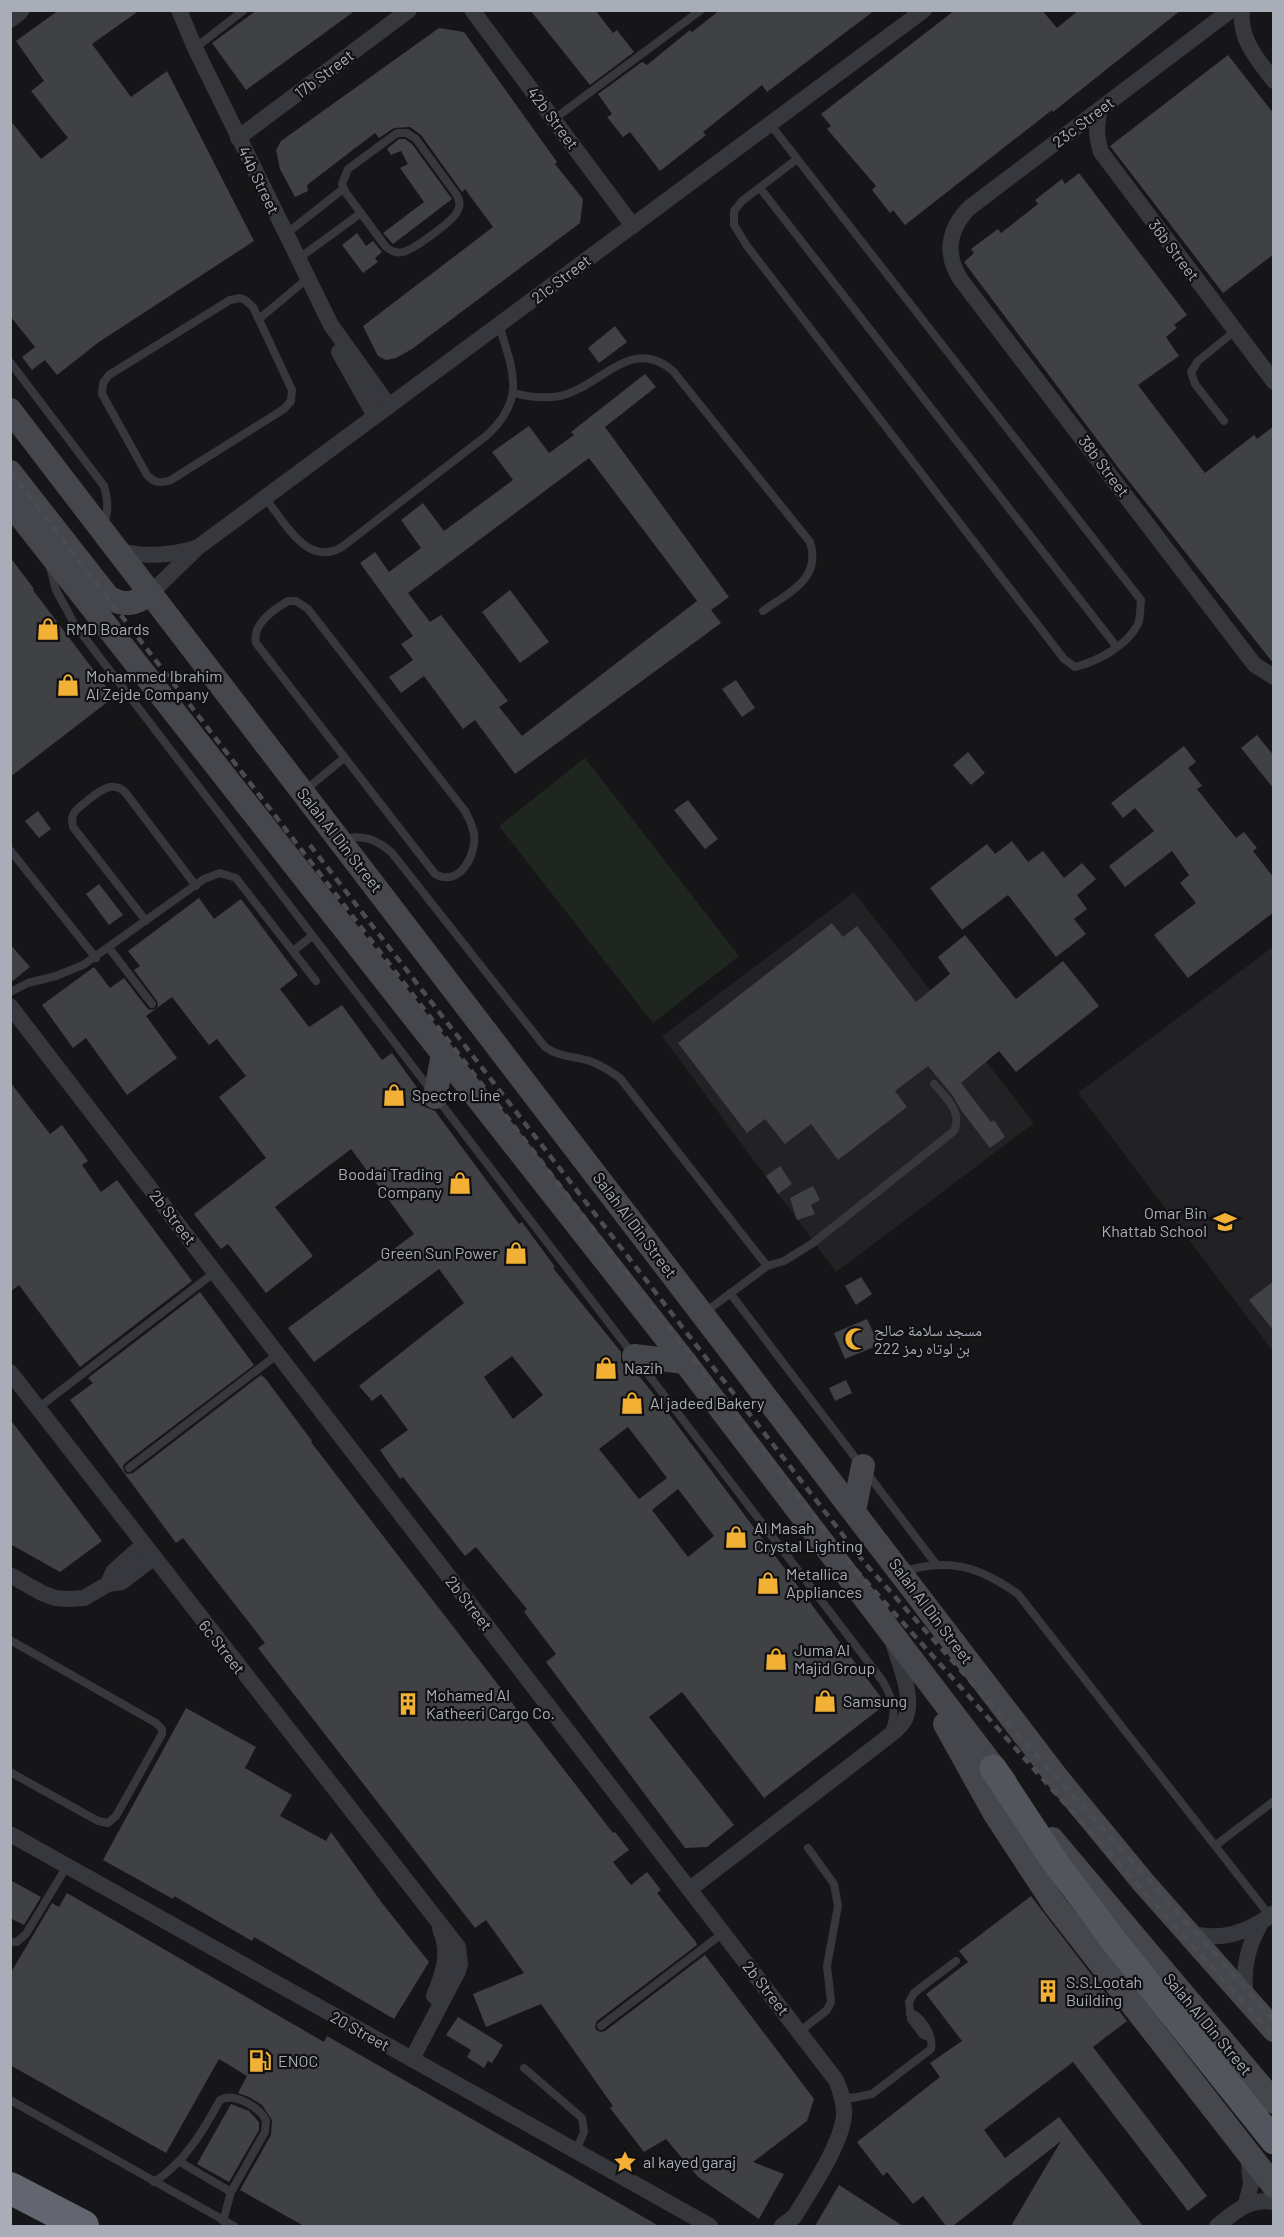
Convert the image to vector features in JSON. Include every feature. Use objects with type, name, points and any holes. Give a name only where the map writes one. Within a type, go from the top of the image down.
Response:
[{"type":"highway","points":[[10,2188],[83,2226]]},
{"type":"main road","name":"Salah Al Din Street","points":[[10,410],[1059,1780],[1186,1932],[1274,2030]]},
{"type":"main road","points":[[10,472],[108,597],[118,603],[130,604],[142,600],[151,593]]},
{"type":"main road","name":"Salah Al Din Street","points":[[10,503],[686,1362],[993,1768],[1274,2102]]},
{"type":"main road","points":[[435,1097],[444,1054]]},
{"type":"main road","points":[[634,1356],[686,1362]]},
{"type":"main road","points":[[854,1511],[862,1466]]},
{"type":"main road","points":[[919,1671],[968,1767],[1054,1904],[1274,2186]]},
{"type":"main road","points":[[993,1768],[1053,1859],[1114,1941],[1274,2141]]},
{"type":"street","points":[[10,17],[19,10]]},
{"type":"street","name":"44b Street","points":[[173,10],[191,41],[331,325],[382,412]]},
{"type":"street","name":"44b Street","points":[[179,10],[191,41]]},
{"type":"street","name":"17b Street","points":[[238,138],[409,10]]},
{"type":"street","name":"42b Street","points":[[472,10],[633,226]]},
{"type":"street","name":"21c Street","points":[[151,593],[197,548],[924,10]]},
{"type":"street","name":"23c Street","points":[[949,245],[952,231],[959,218],[969,208],[1231,10]]},
{"type":"street","points":[[1242,10],[1245,39],[1274,81]]},
{"type":"street","name":"36b Street","points":[[1100,109],[1096,123],[1101,152],[1274,382]]},
{"type":"street","name":"38b Street","points":[[949,245],[952,264],[962,280],[1247,655],[1255,665],[1274,677]]},
{"type":"street","name":"21c Street","points":[[119,551],[158,556],[178,554],[197,548]]},
{"type":"street","name":"2b Street","points":[[10,1006],[836,2080],[845,2113],[842,2130],[790,2223]]},
{"type":"street","name":"6c Street","points":[[10,1372],[435,1920],[445,1946],[443,1974],[406,2056]]},
{"type":"street","points":[[10,1575],[55,1598],[84,1598],[108,1584],[113,1572],[148,1552]]},
{"type":"street","points":[[690,1889],[885,1739],[905,1719],[908,1705],[907,1691],[891,1633]]},
{"type":"street","name":"20 Street","points":[[10,1834],[710,2226]]},
{"type":"street","points":[[1186,1932],[1217,1938],[1240,1933],[1268,1917]]},
{"type":"street","points":[[1246,2000],[1244,1968],[1253,1936],[1268,1917]]},
{"type":"street","points":[[1246,2204],[1251,2184],[1248,2154]]},
{"type":"street","points":[[1217,2226],[1246,2204],[1274,2202]]},
{"type":"lane","points":[[191,41],[243,10]]},
{"type":"lane","points":[[554,119],[701,10]]},
{"type":"lane","points":[[770,124],[1141,600],[1139,622],[1127,638],[1103,656],[1075,667],[1064,659],[747,246],[734,225],[734,211],[797,159]]},
{"type":"lane","points":[[402,132],[416,139],[456,194],[460,204],[453,218],[410,249],[400,253],[386,247],[360,213],[343,189],[343,178],[348,169],[392,136],[402,132]]},
{"type":"lane","points":[[760,188],[1116,646]]},
{"type":"lane","points":[[286,234],[343,189]]},
{"type":"lane","points":[[298,259],[360,213]]},
{"type":"lane","points":[[259,319],[308,278]]},
{"type":"lane","points":[[240,298],[245,300],[253,307],[259,319],[292,390],[288,405],[171,480],[160,483],[151,479],[102,394],[105,378],[230,300],[240,298]]},
{"type":"lane","points":[[265,498],[309,550],[318,553],[334,551],[500,424],[514,393],[513,370],[499,325]]},
{"type":"lane","points":[[1224,421],[1195,384],[1191,372],[1198,361],[1235,331]]},
{"type":"lane","points":[[514,393],[529,397],[560,396],[582,387],[625,361],[638,357],[657,360],[673,371],[810,542],[813,564],[809,574],[802,583],[763,611]]},
{"type":"lane","points":[[10,362],[104,486],[108,507],[102,529]]},
{"type":"lane","points":[[48,550],[50,572],[56,590],[75,625],[882,1680],[890,1694],[894,1710],[891,1726],[885,1739]]},
{"type":"lane","points":[[288,601],[303,603],[465,811],[474,833],[474,846],[470,857],[458,874],[447,879],[435,874],[344,758],[256,643],[254,636],[261,622],[288,601]]},
{"type":"lane","points":[[303,792],[344,758]]},
{"type":"lane","points":[[146,921],[73,827],[75,812],[102,790],[116,786],[125,792],[196,886]]},
{"type":"lane","points":[[340,840],[363,837],[374,840],[392,853],[544,1047],[563,1056],[590,1061],[620,1077],[767,1266]]},
{"type":"lane","points":[[10,850],[96,958]]},
{"type":"lane","points":[[10,992],[28,983],[70,971],[96,958],[211,875],[220,873],[236,878],[316,981]]},
{"type":"lane","points":[[293,951],[312,936]]},
{"type":"lane","points":[[109,948],[152,1004]]},
{"type":"lane","points":[[703,1314],[767,1266],[784,1261],[806,1248],[954,1131],[958,1119],[956,1113],[934,1084]]},
{"type":"lane","points":[[38,1408],[215,1272]]},
{"type":"lane","points":[[730,1293],[936,1564]]},
{"type":"lane","points":[[129,1468],[278,1354]]},
{"type":"lane","points":[[900,1572],[918,1566],[936,1564],[966,1567],[993,1577],[1018,1594],[1216,1845],[1268,1917]]},
{"type":"lane","points":[[10,1640],[156,1723],[162,1729],[162,1734],[116,1816],[108,1823],[98,1821],[10,1772]]},
{"type":"lane","points":[[1216,1845],[1274,1801]]},
{"type":"lane","points":[[799,2032],[827,2010],[831,2002],[827,1966],[838,1906],[834,1884],[808,1848]]},
{"type":"lane","points":[[10,1942],[22,1939],[26,1934],[67,1866]]},
{"type":"lane","points":[[601,2026],[723,1933]]},
{"type":"lane","points":[[842,2096],[862,2097],[881,2088],[931,2049],[932,2041],[918,2017],[910,2013],[909,2002],[911,1997],[956,1960]]},
{"type":"lane","points":[[524,2068],[582,2118],[584,2132],[576,2151]]},
{"type":"lane","points":[[154,2182],[180,2162],[220,2100],[232,2096],[259,2111],[266,2120],[265,2132],[231,2192],[223,2221]]},
{"type":"lane","points":[[10,2100],[234,2226]]},
{"type":"lane","points":[[180,2162],[231,2192]]},
{"type":"shaded area","points":[[585,758],[739,956],[653,1023],[499,826]]},
{"type":"shaded area","points":[[854,892],[1034,1123],[836,1272],[662,1036]]},
{"type":"shaded area","name":"Omar Bin Khattab School","points":[[1273,947],[1273,1351],[1078,1093]]},
{"type":"building","points":[[59,10],[140,10],[92,44],[131,97],[167,71],[254,241],[99,342],[57,375],[45,360],[32,370],[22,357],[35,347],[10,316],[10,120],[41,159],[68,138],[31,91],[44,81],[16,41]]},
{"type":"building","points":[[257,10],[356,10],[246,90],[212,43]]},
{"type":"building","points":[[530,10],[595,10],[613,33],[617,30],[634,52],[590,85]]},
{"type":"building","points":[[720,10],[875,10],[767,92],[762,85],[703,132],[706,135],[660,171],[630,132],[623,137],[607,117],[612,114],[598,94],[642,62],[647,65],[690,30],[692,32]]},
{"type":"building","points":[[955,10],[1042,10],[1057,28],[1079,10],[1181,10],[1053,112],[1052,110],[905,225],[893,210],[890,213],[872,190],[876,186],[827,129],[831,126],[821,114]]},
{"type":"building","points":[[439,28],[464,32],[557,162],[555,164],[583,199],[580,223],[412,349],[396,358],[386,360],[378,356],[363,326],[493,227],[465,189],[462,192],[421,135],[410,127],[394,128],[379,138],[375,133],[307,185],[308,191],[295,197],[280,169],[276,150],[281,141]]},
{"type":"building","points":[[1228,55],[1274,114],[1274,254],[1223,293],[1110,146]]},
{"type":"building","points":[[399,139],[405,139],[412,144],[452,199],[393,244],[383,233],[424,202],[400,168],[408,164],[401,151],[391,155],[387,149]]},
{"type":"building","points":[[1079,173],[1187,315],[1174,325],[1177,328],[1166,337],[1179,356],[1138,385],[1205,473],[1254,435],[1257,439],[1274,426],[1274,664],[1120,470],[964,262],[974,253],[971,249],[998,229],[1001,233],[1038,204],[1035,200],[1062,179],[1065,184]]},
{"type":"building","points":[[357,233],[366,246],[373,241],[382,252],[375,258],[378,262],[363,273],[342,245]]},
{"type":"building","points":[[615,326],[627,342],[599,363],[588,348]]},
{"type":"building","points":[[645,374],[656,387],[605,427],[729,597],[711,610],[721,623],[515,774],[475,720],[463,729],[424,676],[401,693],[389,677],[413,660],[401,644],[413,636],[360,563],[375,552],[389,572],[421,548],[401,520],[423,503],[444,531],[513,480],[492,452],[529,426],[549,453],[574,435],[571,432]],"holes":[[[589,458],[697,601],[522,736],[499,707],[508,701],[441,615],[430,622],[408,593]]]},
{"type":"building","points":[[10,557],[114,697],[10,777]]},
{"type":"building","points":[[510,590],[549,642],[520,663],[482,612]]},
{"type":"building","points":[[736,680],[755,708],[742,717],[722,689]]},
{"type":"building","points":[[1257,735],[1274,756],[1274,789],[1241,748]]},
{"type":"building","points":[[1184,746],[1196,762],[1188,768],[1202,786],[1197,789],[1236,838],[1244,832],[1257,848],[1253,851],[1274,878],[1274,912],[1188,978],[1154,935],[1196,903],[1180,883],[1189,875],[1172,851],[1125,887],[1109,866],[1154,831],[1135,808],[1123,818],[1111,803]]},
{"type":"building","points":[[968,752],[985,773],[971,785],[953,765]]},
{"type":"building","points":[[688,800],[718,839],[705,849],[674,810]]},
{"type":"building","points":[[38,811],[51,829],[39,838],[25,821]]},
{"type":"building","points":[[1012,841],[1028,862],[1043,851],[1064,878],[1082,863],[1096,879],[1077,895],[1087,909],[1074,919],[1086,934],[1056,957],[1008,895],[962,930],[930,888],[987,844],[995,854]]},
{"type":"building","points":[[99,884],[123,915],[109,925],[86,894]]},
{"type":"building","points":[[199,898],[214,919],[241,899],[298,975],[280,989],[309,1027],[342,1005],[382,1060],[392,1053],[421,1093],[421,1101],[425,1107],[435,1111],[519,1224],[522,1222],[555,1267],[553,1268],[621,1352],[621,1362],[626,1368],[635,1371],[660,1402],[886,1704],[764,1798],[682,1692],[649,1717],[734,1825],[707,1847],[685,1848],[546,1662],[556,1654],[524,1612],[527,1609],[476,1547],[465,1556],[403,1477],[400,1479],[380,1450],[408,1430],[381,1394],[372,1401],[359,1386],[464,1303],[439,1269],[314,1362],[288,1328],[414,1234],[351,1149],[275,1207],[313,1256],[266,1293],[228,1244],[221,1249],[194,1214],[266,1158],[219,1097],[246,1076],[217,1039],[209,1045],[172,997],[146,1016],[177,1058],[127,1095],[86,1038],[73,1048],[42,1005],[94,967],[110,988],[124,978],[147,1008],[155,1009],[158,1006],[157,1001],[134,970],[140,966],[128,951]],"holes":[[[512,1356],[543,1395],[513,1419],[484,1377]],[[628,1427],[667,1478],[639,1499],[599,1449]],[[678,1489],[714,1536],[688,1557],[652,1510]]]},
{"type":"building","points":[[832,923],[843,937],[857,926],[916,1002],[950,974],[938,957],[965,935],[1016,999],[1063,961],[1099,1006],[1016,1072],[999,1051],[961,1083],[991,1122],[994,1120],[1005,1137],[990,1148],[953,1096],[928,1066],[895,1091],[907,1107],[838,1160],[811,1124],[785,1144],[765,1119],[747,1133],[678,1043]]},
{"type":"building","points":[[10,944],[30,967],[10,983]]},
{"type":"building","points":[[10,1082],[50,1134],[62,1125],[88,1161],[82,1165],[101,1192],[117,1180],[192,1281],[80,1367],[19,1285],[10,1292]]},
{"type":"building","points":[[780,1166],[792,1184],[778,1194],[766,1176]]},
{"type":"building","points":[[813,1186],[820,1200],[811,1205],[815,1214],[797,1220],[790,1198]]},
{"type":"building","points":[[861,1277],[872,1294],[856,1305],[845,1286]]},
{"type":"building","points":[[1274,1281],[1274,1331],[1249,1300]]},
{"type":"building","points":[[200,1292],[254,1365],[125,1463],[124,1471],[127,1474],[133,1473],[261,1375],[265,1378],[390,1545],[613,1833],[615,1832],[629,1850],[613,1862],[631,1885],[647,1872],[661,1890],[657,1893],[696,1942],[697,1945],[597,2021],[596,2030],[605,2031],[705,1955],[814,2099],[807,2121],[753,2162],[784,2174],[759,2219],[698,2177],[666,2139],[644,2152],[610,2108],[613,2106],[541,2004],[486,2027],[473,1994],[524,1973],[486,1920],[475,1928],[258,1648],[265,1643],[183,1538],[176,1543],[70,1400],[93,1383],[88,1378]]},
{"type":"building","name":"مسجد سلامة صالح بن لوتاه رمز 222","points":[[867,1319],[879,1345],[845,1359],[834,1333]]},
{"type":"building","points":[[846,1380],[852,1393],[835,1401],[829,1388]]},
{"type":"building","points":[[10,1419],[102,1541],[60,1572],[10,1544]]},
{"type":"building","points":[[186,1708],[256,1747],[245,1768],[292,1795],[280,1816],[326,1841],[331,1832],[382,1903],[429,1962],[394,2019],[254,1937],[252,1941],[174,1896],[173,1899],[103,1860]]},
{"type":"building","points":[[10,1880],[41,1897],[24,1925],[10,1918]]},
{"type":"building","points":[[67,1893],[324,2042],[327,2036],[659,2226],[304,2226],[240,2190],[271,2135],[272,2120],[262,2105],[238,2093],[247,2076],[219,2059],[166,2153],[10,2065],[10,1974],[52,1903],[59,1907]]},
{"type":"building","points":[[1031,1896],[1127,2021],[1093,2047],[1207,2196],[1188,2211],[1073,2062],[984,2130],[1005,2158],[1059,2117],[1143,2226],[1011,2226],[1061,2141],[953,2226],[946,2226],[923,2196],[913,2204],[887,2172],[883,2176],[857,2142],[940,2077],[930,2063],[962,2041],[926,1994],[968,1962],[959,1951]]},
{"type":"building","points":[[458,2017],[503,2045],[492,2063],[488,2061],[484,2068],[467,2057],[471,2050],[446,2035]]},
{"type":"building","points":[[231,2104],[249,2111],[259,2122],[259,2130],[229,2182],[197,2164]]},
{"type":"building","points":[[839,2185],[881,2212],[903,2226],[815,2226]]},
{"type":"railway","points":[[10,471],[854,1568],[1274,2037]]},
{"type":"railway","points":[[310,845],[863,1561],[1274,2020]]},
{"type":"place","name":"RMD Boards","points":[[48,629]]},
{"type":"place","name":"Mohammed Ibrahim Al Zejde Company","points":[[68,685]]},
{"type":"place","name":"Spectro Line","points":[[394,1095]]},
{"type":"place","name":"Boodai Trading Company","points":[[460,1183]]},
{"type":"place","name":"Omar Bin Khattab School","points":[[1225,1222]]},
{"type":"place","name":"Green Sun Power","points":[[516,1253]]},
{"type":"place","name":"مسجد سلامة صالح بن لوتاه رمز 222","points":[[856,1339]]},
{"type":"place","name":"Nazih","points":[[606,1368]]},
{"type":"place","name":"Al jadeed Bakery","points":[[632,1403]]},
{"type":"place","name":"Al Masah Crystal Lighting","points":[[736,1537]]},
{"type":"place","name":"Metallica Appliances","points":[[768,1583]]},
{"type":"place","name":"Juma Al Majid Group","points":[[776,1659]]},
{"type":"place","name":"Samsung","points":[[825,1701]]},
{"type":"place","name":"Mohamed Al Katheeri Cargo Co.","points":[[408,1704]]},
{"type":"place","name":"S.S.Lootah Building","points":[[1048,1991]]},
{"type":"place","name":"ENOC","points":[[260,2061]]},
{"type":"place","name":"al kayed garaj","points":[[625,2162]]}]
